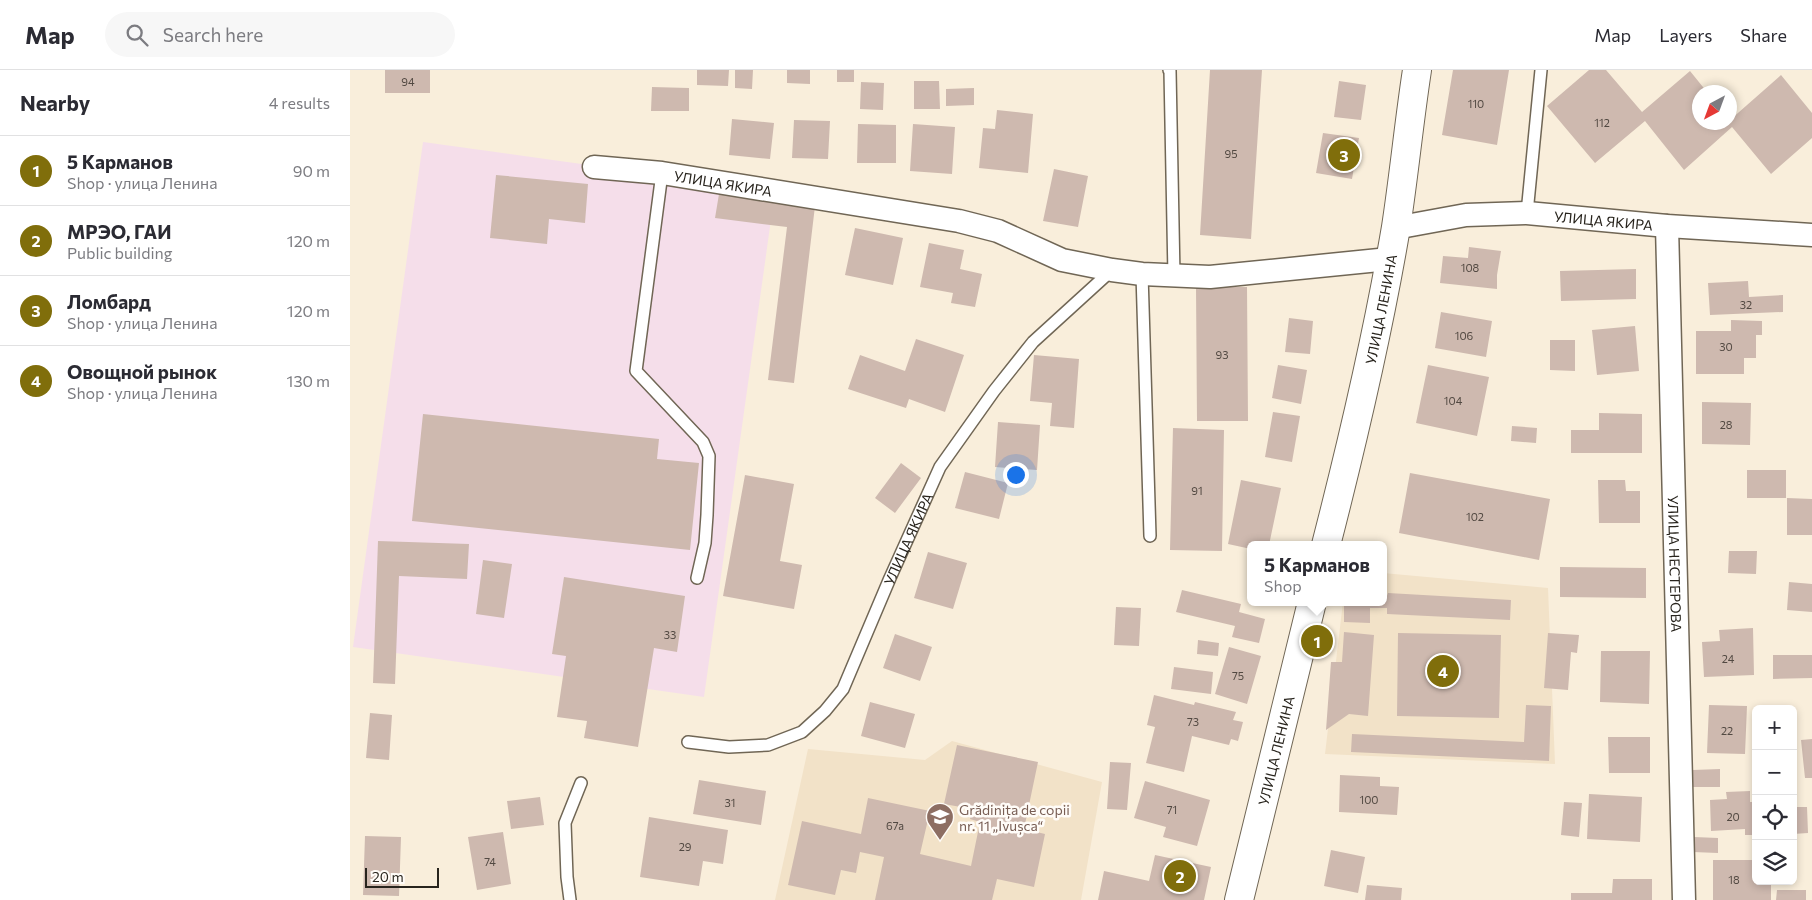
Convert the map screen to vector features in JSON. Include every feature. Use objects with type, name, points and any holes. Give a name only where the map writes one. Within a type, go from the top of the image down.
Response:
[{"type":"street","name":"УЛИЦА ЛЕНИНА","points":[[1327,541],[1382,302],[1396,228],[1417,70]]},
{"type":"street","name":"УЛИЦА ЯКИРА","points":[[594,167],[662,173],[959,221],[998,231],[1062,260],[1142,274],[1210,277],[1389,259]]},
{"type":"street","name":"УЛИЦА ЯКИРА","points":[[1396,228],[1466,215],[1527,213],[1667,226],[1812,235]]},
{"type":"street","name":"УЛИЦА НЕСТЕРОВА","points":[[1667,226],[1684,900]]},
{"type":"street","name":"УЛИЦА ЛЕНИНА","points":[[1239,900],[1311,606]]},
{"type":"lane","points":[[1169,70],[1174,276]]},
{"type":"lane","points":[[1527,213],[1541,70]]},
{"type":"lane","points":[[662,173],[636,371],[703,442],[710,456],[705,543],[697,578]]},
{"type":"lane","name":"УЛИЦА ЯКИРА","points":[[688,742],[729,747],[768,744],[802,732],[825,711],[843,690],[890,578],[940,467],[994,390],[1033,342],[1112,270]]},
{"type":"lane","points":[[1142,274],[1150,536]]},
{"type":"lane","points":[[570,900],[567,877],[565,823],[581,783]]},
{"type":"shaded area","points":[[423,142],[775,191],[704,697],[353,647]]},
{"type":"shaded area","points":[[1387,573],[1548,588],[1555,764],[1325,754],[1343,606],[1387,606]]},
{"type":"shaded area","name":"Grădinița de copii nr. 11 „Ivușca“","points":[[952,741],[1102,782],[1081,900],[775,900],[808,749],[925,760]]},
{"type":"building","points":[[385,70],[430,70],[430,93],[385,93]]},
{"type":"building","points":[[697,70],[729,70],[728,86],[697,85]]},
{"type":"building","points":[[735,70],[753,70],[752,89],[735,88]]},
{"type":"building","points":[[787,70],[810,70],[810,84],[787,83]]},
{"type":"building","points":[[837,70],[854,70],[854,82],[837,82]]},
{"type":"building","points":[[1210,70],[1262,70],[1251,239],[1200,235]]},
{"type":"building","points":[[1453,70],[1509,70],[1497,145],[1442,135]]},
{"type":"building","points":[[1589,70],[1606,70],[1642,112],[1690,71],[1701,85],[1692,85],[1692,130],[1729,130],[1684,170],[1645,121],[1595,163],[1547,106]]},
{"type":"building","points":[[1781,75],[1812,113],[1812,138],[1771,174],[1734,130],[1737,130],[1737,114]]},
{"type":"building","points":[[914,81],[939,81],[940,109],[914,109]]},
{"type":"building","points":[[1339,81],[1366,85],[1361,120],[1334,117]]},
{"type":"building","points":[[861,82],[884,83],[883,110],[860,109]]},
{"type":"building","points":[[652,87],[689,88],[689,111],[651,111]]},
{"type":"building","points":[[974,88],[974,105],[946,106],[946,89]]},
{"type":"building","points":[[997,110],[1033,114],[1028,173],[979,168],[983,128],[995,129]]},
{"type":"building","points":[[732,119],[774,123],[770,159],[729,155]]},
{"type":"building","points":[[794,120],[830,121],[828,159],[792,158]]},
{"type":"building","points":[[858,124],[896,125],[896,163],[857,163]]},
{"type":"building","points":[[913,124],[955,127],[952,174],[910,171]]},
{"type":"building","points":[[1323,133],[1359,138],[1352,179],[1316,173]]},
{"type":"building","points":[[1054,169],[1088,176],[1078,227],[1043,221]]},
{"type":"building","points":[[496,175],[588,184],[585,223],[549,219],[547,244],[490,238]]},
{"type":"building","points":[[719,194],[815,206],[794,383],[768,380],[787,227],[715,218]]},
{"type":"building","points":[[855,228],[903,238],[893,285],[845,275]]},
{"type":"building","points":[[929,243],[964,250],[960,269],[982,274],[975,307],[951,303],[953,293],[920,287]]},
{"type":"building","points":[[1469,247],[1501,251],[1497,289],[1440,283],[1443,256],[1468,258]]},
{"type":"building","points":[[1636,269],[1636,299],[1561,301],[1560,271]]},
{"type":"building","points":[[1748,281],[1749,297],[1783,295],[1783,312],[1710,315],[1708,283]]},
{"type":"building","points":[[1196,287],[1247,287],[1248,421],[1197,421]]},
{"type":"building","points":[[1441,312],[1492,321],[1486,357],[1435,348]]},
{"type":"building","points":[[1289,318],[1313,321],[1310,354],[1285,352]]},
{"type":"building","points":[[1731,320],[1762,321],[1762,335],[1756,335],[1756,358],[1744,358],[1744,374],[1696,374],[1696,331],[1731,331]]},
{"type":"building","points":[[1635,326],[1639,371],[1597,375],[1592,330]]},
{"type":"building","points":[[916,339],[964,355],[945,412],[909,399],[906,408],[848,389],[860,355],[905,371]]},
{"type":"building","points":[[1550,340],[1575,340],[1575,371],[1550,370]]},
{"type":"building","points":[[1034,355],[1079,359],[1074,428],[1050,426],[1052,403],[1030,401]]},
{"type":"building","points":[[1278,365],[1307,370],[1301,404],[1272,398]]},
{"type":"building","points":[[1428,365],[1489,377],[1477,436],[1416,423]]},
{"type":"building","points":[[1702,402],[1751,403],[1750,445],[1702,444]]},
{"type":"building","points":[[1273,412],[1300,416],[1292,462],[1265,457]]},
{"type":"building","points":[[1599,413],[1642,414],[1642,453],[1571,453],[1571,430],[1599,430]]},
{"type":"building","points":[[423,414],[659,439],[657,459],[699,463],[690,550],[412,521]]},
{"type":"building","points":[[998,422],[1040,425],[1037,470],[995,467]]},
{"type":"building","points":[[1512,426],[1537,428],[1536,443],[1511,441]]},
{"type":"building","points":[[1173,428],[1224,430],[1222,551],[1170,550]]},
{"type":"building","points":[[901,463],[921,478],[895,513],[875,498]]},
{"type":"building","points":[[1747,470],[1786,470],[1786,498],[1747,498]]},
{"type":"building","points":[[965,472],[1008,483],[999,519],[955,508]]},
{"type":"building","points":[[1410,473],[1550,499],[1539,560],[1399,533]]},
{"type":"building","points":[[745,475],[794,484],[780,561],[802,565],[794,609],[723,596]]},
{"type":"building","points":[[1241,480],[1281,488],[1270,541],[1247,541],[1247,548],[1228,544]]},
{"type":"building","points":[[1598,480],[1625,480],[1626,491],[1640,491],[1640,523],[1599,523]]},
{"type":"building","points":[[1787,498],[1812,499],[1812,535],[1787,535]]},
{"type":"building","points":[[378,541],[469,544],[467,579],[399,576],[395,684],[373,683]]},
{"type":"building","points":[[1729,551],[1757,551],[1756,574],[1728,573]]},
{"type":"building","points":[[928,552],[967,563],[953,609],[914,598]]},
{"type":"building","points":[[483,560],[512,564],[504,618],[476,614]]},
{"type":"building","points":[[1560,567],[1646,568],[1646,598],[1560,597]]},
{"type":"building","points":[[564,577],[685,596],[677,652],[654,648],[638,747],[584,738],[587,721],[557,717],[566,656],[552,654]]},
{"type":"building","points":[[1789,582],[1812,584],[1812,612],[1787,610]]},
{"type":"building","points":[[1182,590],[1241,604],[1239,612],[1265,619],[1259,643],[1232,637],[1235,626],[1176,612]]},
{"type":"building","points":[[1388,593],[1511,600],[1510,620],[1387,614],[1387,608],[1370,608],[1370,623],[1344,622],[1344,606],[1387,606]]},
{"type":"building","points":[[1116,607],[1141,608],[1139,646],[1114,645]]},
{"type":"building","points":[[1753,628],[1754,675],[1704,677],[1702,642],[1720,641],[1719,630]]},
{"type":"building","points":[[1344,632],[1374,635],[1368,716],[1349,714],[1326,730],[1331,662],[1342,662]]},
{"type":"building","points":[[1398,633],[1501,635],[1499,718],[1397,716]]},
{"type":"building","points":[[1548,633],[1579,635],[1577,653],[1571,652],[1568,690],[1544,688]]},
{"type":"building","points":[[895,634],[932,647],[920,681],[883,668]]},
{"type":"building","points":[[1198,640],[1219,643],[1218,656],[1197,654]]},
{"type":"building","points":[[1229,647],[1261,656],[1247,704],[1215,694]]},
{"type":"building","points":[[1601,651],[1650,651],[1649,704],[1600,702]]},
{"type":"building","points":[[1773,655],[1812,655],[1812,678],[1773,679]]},
{"type":"building","points":[[1174,667],[1213,672],[1211,694],[1171,689]]},
{"type":"building","points":[[1154,695],[1194,705],[1195,702],[1236,712],[1233,720],[1243,722],[1238,741],[1231,739],[1229,745],[1192,736],[1184,772],[1146,763],[1155,727],[1147,725]]},
{"type":"building","points":[[870,702],[915,714],[905,748],[861,736]]},
{"type":"building","points":[[1526,705],[1551,706],[1549,761],[1351,752],[1352,734],[1524,742]]},
{"type":"building","points":[[1709,705],[1747,706],[1745,754],[1707,753]]},
{"type":"building","points":[[370,713],[392,715],[389,760],[366,758]]},
{"type":"building","points":[[1608,737],[1650,737],[1650,773],[1609,773]]},
{"type":"building","points":[[1812,739],[1812,778],[1805,778],[1801,740]]},
{"type":"building","points":[[957,745],[1038,762],[1024,829],[1045,834],[1034,887],[997,879],[992,900],[875,900],[884,857],[860,852],[856,873],[841,870],[835,895],[788,885],[802,821],[861,834],[868,798],[930,811],[920,854],[971,866],[980,822],[970,819],[972,809],[944,804]]},
{"type":"building","points":[[1110,762],[1131,763],[1127,810],[1107,809]]},
{"type":"building","points":[[1720,769],[1720,787],[1693,787],[1693,770]]},
{"type":"building","points":[[1340,775],[1380,777],[1380,786],[1399,787],[1397,815],[1339,812]]},
{"type":"building","points":[[699,780],[766,791],[761,825],[693,814]]},
{"type":"building","points":[[1145,781],[1210,800],[1197,846],[1163,837],[1166,827],[1134,818]]},
{"type":"building","points":[[1750,791],[1752,835],[1745,835],[1745,829],[1711,831],[1710,800],[1727,799],[1726,792]]},
{"type":"building","points":[[1589,794],[1642,797],[1640,842],[1587,839]]},
{"type":"building","points":[[540,797],[544,825],[511,829],[507,801]]},
{"type":"building","points":[[1564,802],[1582,803],[1579,837],[1561,835]]},
{"type":"building","points":[[1797,807],[1807,807],[1808,833],[1797,834]]},
{"type":"building","points":[[649,817],[728,830],[723,864],[703,861],[699,886],[640,877]]},
{"type":"building","points":[[503,832],[511,884],[477,890],[468,837]]},
{"type":"building","points":[[365,836],[401,837],[399,896],[363,895]]},
{"type":"building","points":[[1694,837],[1718,838],[1718,853],[1693,852]]},
{"type":"building","points":[[1331,850],[1365,857],[1358,893],[1324,886]]},
{"type":"building","points":[[1155,855],[1211,867],[1204,900],[1098,900],[1104,871],[1149,881]]},
{"type":"building","points":[[1713,860],[1752,860],[1752,885],[1771,885],[1771,900],[1713,900]]},
{"type":"building","points":[[1613,879],[1652,879],[1652,900],[1571,900],[1571,893],[1612,893]]},
{"type":"building","points":[[1367,885],[1402,888],[1401,900],[1365,900]]},
{"type":"building","points":[[1777,890],[1806,890],[1806,900],[1776,900]]},
{"type":"place","name":"Ломбард","points":[[1344,155]]},
{"type":"place","name":"5 Карманов","points":[[1317,641]]},
{"type":"place","name":"Овощной рынок","points":[[1443,671]]},
{"type":"place","name":"Grădinița de copii nr. 11 „Ivușca“","points":[[940,841]]},
{"type":"place","name":"МРЭО, ГАИ","points":[[1180,876]]}]
